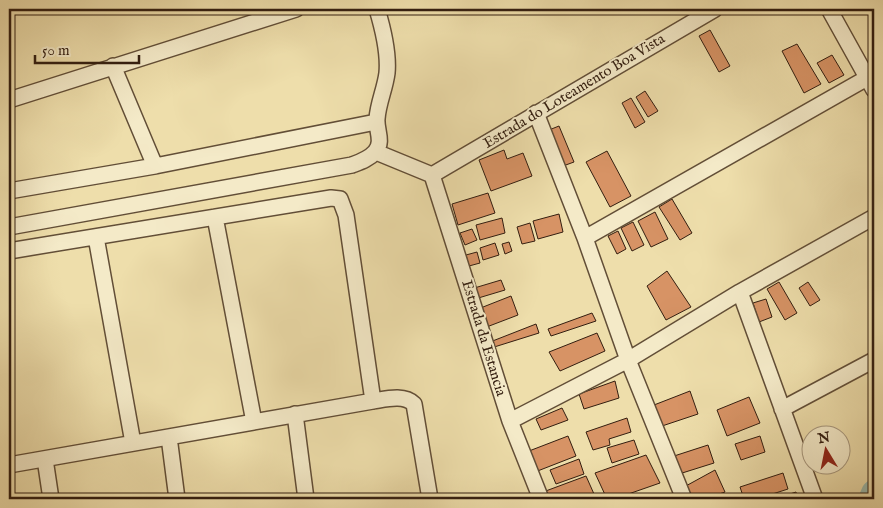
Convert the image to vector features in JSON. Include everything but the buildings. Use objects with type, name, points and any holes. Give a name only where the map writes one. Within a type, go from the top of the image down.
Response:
[{"type":"street","points":[[9,100],[296,9]]},
{"type":"street","points":[[9,227],[352,165],[366,160],[376,152],[379,135],[376,122],[378,106],[387,72],[384,35],[377,9]]},
{"type":"street","name":"Estrada do Loteamento Boa Vista","points":[[432,175],[716,9]]},
{"type":"street","points":[[585,238],[872,81],[829,9]]},
{"type":"street","points":[[113,66],[155,166]]},
{"type":"street","points":[[536,113],[585,238],[628,360],[684,499]]},
{"type":"street","points":[[9,191],[155,166],[376,122]]},
{"type":"street","points":[[376,152],[432,175]]},
{"type":"street","name":"Estrada da Estancia","points":[[432,175],[510,422],[541,499]]},
{"type":"street","points":[[9,251],[331,198],[340,199],[346,216],[373,401]]},
{"type":"street","points":[[215,217],[254,422]]},
{"type":"street","points":[[510,422],[628,360],[740,292],[874,217]]},
{"type":"street","points":[[96,237],[133,443]]},
{"type":"street","points":[[740,292],[815,499]]},
{"type":"street","points":[[782,409],[874,360]]},
{"type":"street","points":[[9,465],[295,414],[401,398],[409,400],[414,404],[430,499]]},
{"type":"street","points":[[295,414],[306,499]]},
{"type":"street","points":[[169,437],[177,499]]},
{"type":"street","points":[[45,459],[52,499]]},
{"type":"waterway","points":[[871,499],[874,492]]}]
